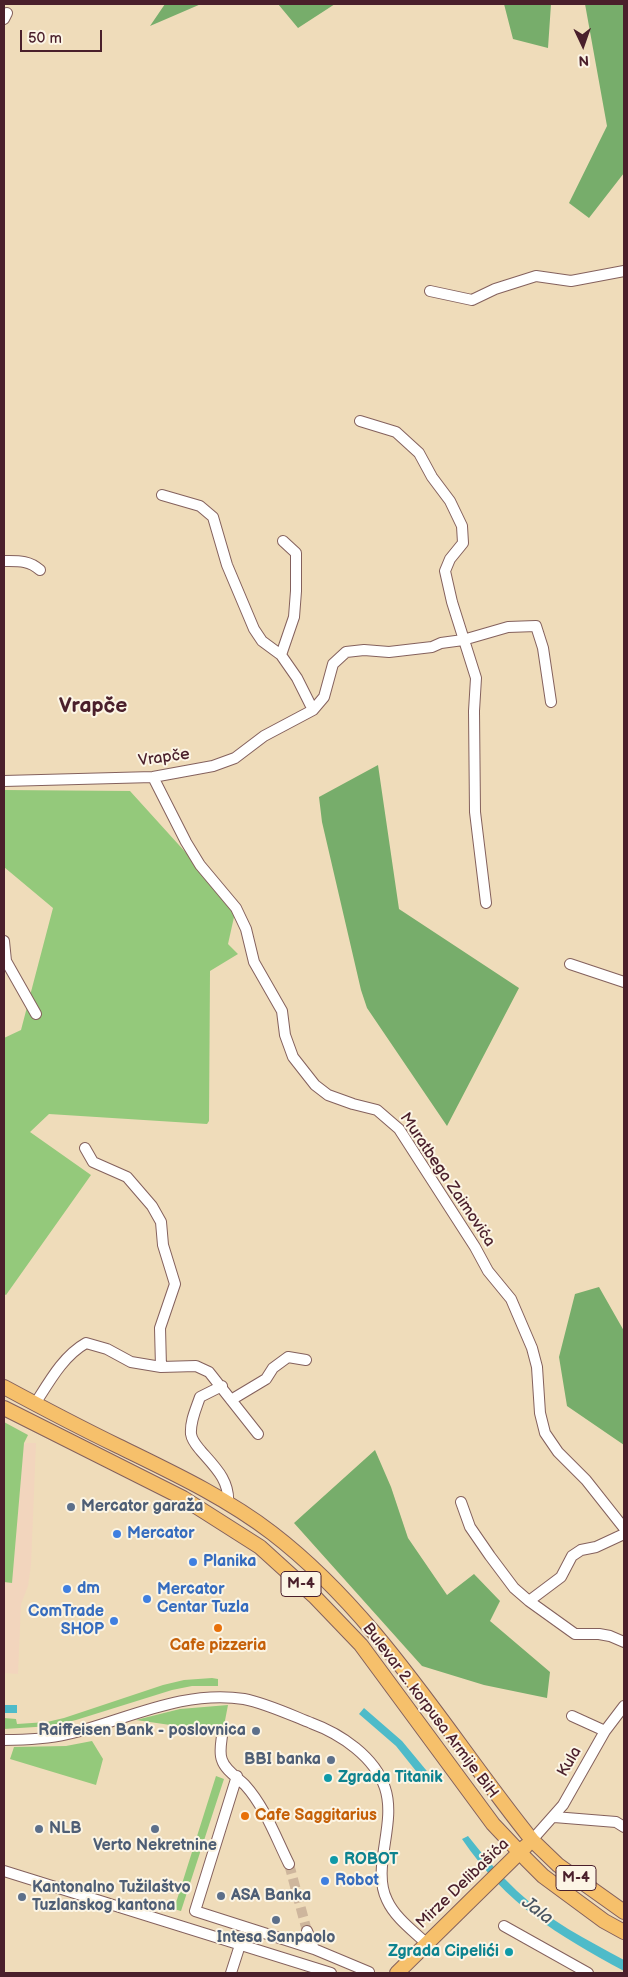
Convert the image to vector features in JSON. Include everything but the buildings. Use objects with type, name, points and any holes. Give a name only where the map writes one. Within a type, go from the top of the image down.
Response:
[{"type":"main road","name":"Bulevar 2. korpusa Armije BiH","points":[[4,1387],[194,1483],[272,1533],[325,1580],[376,1636],[537,1839]]},
{"type":"main road","name":"Bulevar 2. korpusa Armije BiH","points":[[4,1408],[183,1498],[260,1547],[314,1596],[361,1645],[493,1824],[523,1856]]},
{"type":"main road","name":"Mirze Delibašića","points":[[405,1973],[523,1856],[537,1839]]},
{"type":"main road","name":"M-4","points":[[537,1839],[558,1865],[624,1912]]},
{"type":"main road","name":"M-4","points":[[523,1856],[558,1888],[604,1921],[624,1932]]},
{"type":"street","points":[[430,291],[472,300],[495,289],[536,276],[571,281],[624,271]]},
{"type":"street","points":[[360,421],[396,432],[419,453],[432,477],[450,500],[462,526],[463,543],[450,560],[445,571],[476,678],[474,712],[475,812],[486,903]]},
{"type":"street","points":[[162,495],[200,506],[213,517],[227,565],[254,629],[262,641],[281,655],[297,678],[313,710]]},
{"type":"street","points":[[281,655],[294,617],[296,590],[296,553],[283,541]]},
{"type":"street","points":[[4,561],[26,562],[33,564],[40,570]]},
{"type":"street","name":"Vrapče","points":[[4,781],[153,777],[213,766],[235,758],[264,736],[313,710],[324,697],[333,664],[346,652],[364,650],[389,652],[432,647],[441,643],[464,640],[508,627],[536,626],[543,648],[551,702]]},
{"type":"street","name":"Muratbega Zaimovića","points":[[153,777],[186,842],[200,865],[236,908],[246,929],[254,962],[282,1011],[285,1035],[294,1057],[315,1085],[328,1095],[352,1104],[377,1110],[399,1129],[475,1246],[488,1271],[511,1299],[532,1348],[537,1367],[540,1413],[545,1433],[558,1452],[586,1480],[624,1528]]},
{"type":"street","points":[[4,941],[6,961],[36,1014]]},
{"type":"street","points":[[570,964],[624,982]]},
{"type":"street","points":[[85,1148],[93,1162],[127,1177],[152,1206],[160,1222],[163,1245],[175,1284],[160,1328],[161,1367]]},
{"type":"street","points":[[35,1404],[66,1358],[74,1350],[86,1343],[107,1349],[131,1362],[161,1367],[196,1366],[210,1372],[258,1434]]},
{"type":"street","points":[[231,1400],[266,1380],[273,1368],[288,1357],[306,1360]]},
{"type":"street","points":[[222,1386],[200,1397],[192,1421],[191,1436],[219,1472],[229,1492],[228,1504]]},
{"type":"street","points":[[461,1502],[470,1527],[514,1588],[529,1601],[575,1634],[599,1634],[624,1642]]},
{"type":"street","points":[[529,1601],[561,1577],[572,1556],[581,1550],[596,1547],[624,1534]]},
{"type":"street","points":[[4,1740],[36,1739],[66,1735],[173,1703],[221,1698],[250,1701],[329,1729],[355,1747],[379,1775],[388,1800],[382,1887],[392,1910],[430,1947]]},
{"type":"street","name":"Kula","points":[[537,1839],[563,1805],[605,1731],[624,1706]]},
{"type":"street","points":[[572,1716],[605,1731]]},
{"type":"street","points":[[222,1736],[222,1761],[227,1769],[237,1776],[259,1803],[289,1864]]},
{"type":"street","points":[[237,1776],[195,1911],[314,1949],[369,1972]]},
{"type":"street","points":[[554,1817],[616,1822],[624,1826]]},
{"type":"street","points":[[4,1872],[331,1973]]},
{"type":"street","points":[[504,1926],[588,1973]]},
{"type":"street","points":[[307,1931],[314,1949]]},
{"type":"street","points":[[231,1973],[240,1945]]},
{"type":"shaded area","points":[[4,1422],[28,1435],[24,1443],[36,1443],[31,1565],[28,1586],[21,1604],[18,1674],[4,1673]]},
{"type":"green space","points":[[165,4],[201,4],[150,26]]},
{"type":"green space","points":[[278,4],[335,4],[298,28]]},
{"type":"green space","points":[[504,4],[551,4],[548,48],[513,39]]},
{"type":"green space","points":[[585,4],[624,4],[624,173],[589,218],[569,203],[607,126]]},
{"type":"green space","points":[[378,765],[399,909],[519,988],[447,1126],[367,1008],[361,990],[322,822],[319,797]]},
{"type":"green space","points":[[4,790],[130,791],[236,908],[228,944],[238,954],[210,971],[209,1121],[207,1124],[49,1114],[30,1132],[91,1175],[6,1295],[4,1294],[4,1038],[21,1030],[53,908],[4,867]]},
{"type":"green space","points":[[599,1287],[624,1331],[624,1445],[567,1406],[559,1357],[575,1294]]},
{"type":"green space","points":[[4,1422],[28,1435],[24,1443],[12,1583],[4,1582]]},
{"type":"green space","points":[[375,1450],[391,1487],[408,1538],[447,1595],[474,1574],[500,1601],[490,1621],[550,1672],[547,1698],[484,1685],[422,1666],[294,1523]]},
{"type":"green space","points":[[218,1679],[218,1686],[192,1686],[172,1690],[51,1726],[4,1729],[4,1718],[16,1719],[17,1724],[47,1722],[163,1685],[184,1680]]},
{"type":"green space","points":[[228,1705],[222,1736],[177,1726],[136,1720],[180,1709]]},
{"type":"green space","points":[[92,1741],[103,1759],[96,1785],[10,1759],[14,1747],[66,1746]]},
{"type":"green space","points":[[216,1776],[224,1779],[181,1911],[174,1909]]},
{"type":"water","points":[[4,1705],[17,1705],[17,1713],[4,1713]]},
{"type":"water","points":[[364,1708],[402,1741],[431,1776],[424,1781],[396,1746],[359,1714]]},
{"type":"water","name":"Jala","points":[[468,1836],[517,1891],[568,1929],[624,1960],[624,1971],[576,1944],[534,1916],[515,1900],[479,1862],[462,1839]]},
{"type":"tunnel","points":[[289,1864],[307,1931]]},
{"type":"place","name":"Mercator garaža","points":[[71,1507]]},
{"type":"place","name":"Mercator","points":[[117,1534]]},
{"type":"place","name":"Planika","points":[[193,1562]]},
{"type":"place","name":"dm","points":[[67,1589]]},
{"type":"place","name":"Mercator Centar Tuzla","points":[[147,1599]]},
{"type":"place","name":"ComTrade SHOP","points":[[114,1621]]},
{"type":"place","name":"Cafe pizzeria","points":[[218,1628]]},
{"type":"place","name":"Raiffeisen Bank - poslovnica","points":[[256,1731]]},
{"type":"place","name":"BBI banka","points":[[331,1760]]},
{"type":"place","name":"Zgrada Titanik","points":[[328,1778]]},
{"type":"place","name":"Cafe Saggitarius","points":[[245,1816]]},
{"type":"place","name":"NLB","points":[[39,1829]]},
{"type":"place","name":"Verto Nekretnine","points":[[155,1829]]},
{"type":"place","name":"ROBOT","points":[[334,1860]]},
{"type":"place","name":"Robot","points":[[325,1881]]},
{"type":"place","name":"ASA Banka","points":[[221,1896]]},
{"type":"place","name":"Kantonalno Tužilaštvo Tuzlanskog kantona","points":[[22,1897]]},
{"type":"place","name":"Intesa Sanpaolo","points":[[276,1920]]},
{"type":"place","name":"Zgrada Cipelići","points":[[509,1952]]},
{"type":"district","name":"Vrapče","points":[[93,707]]}]
